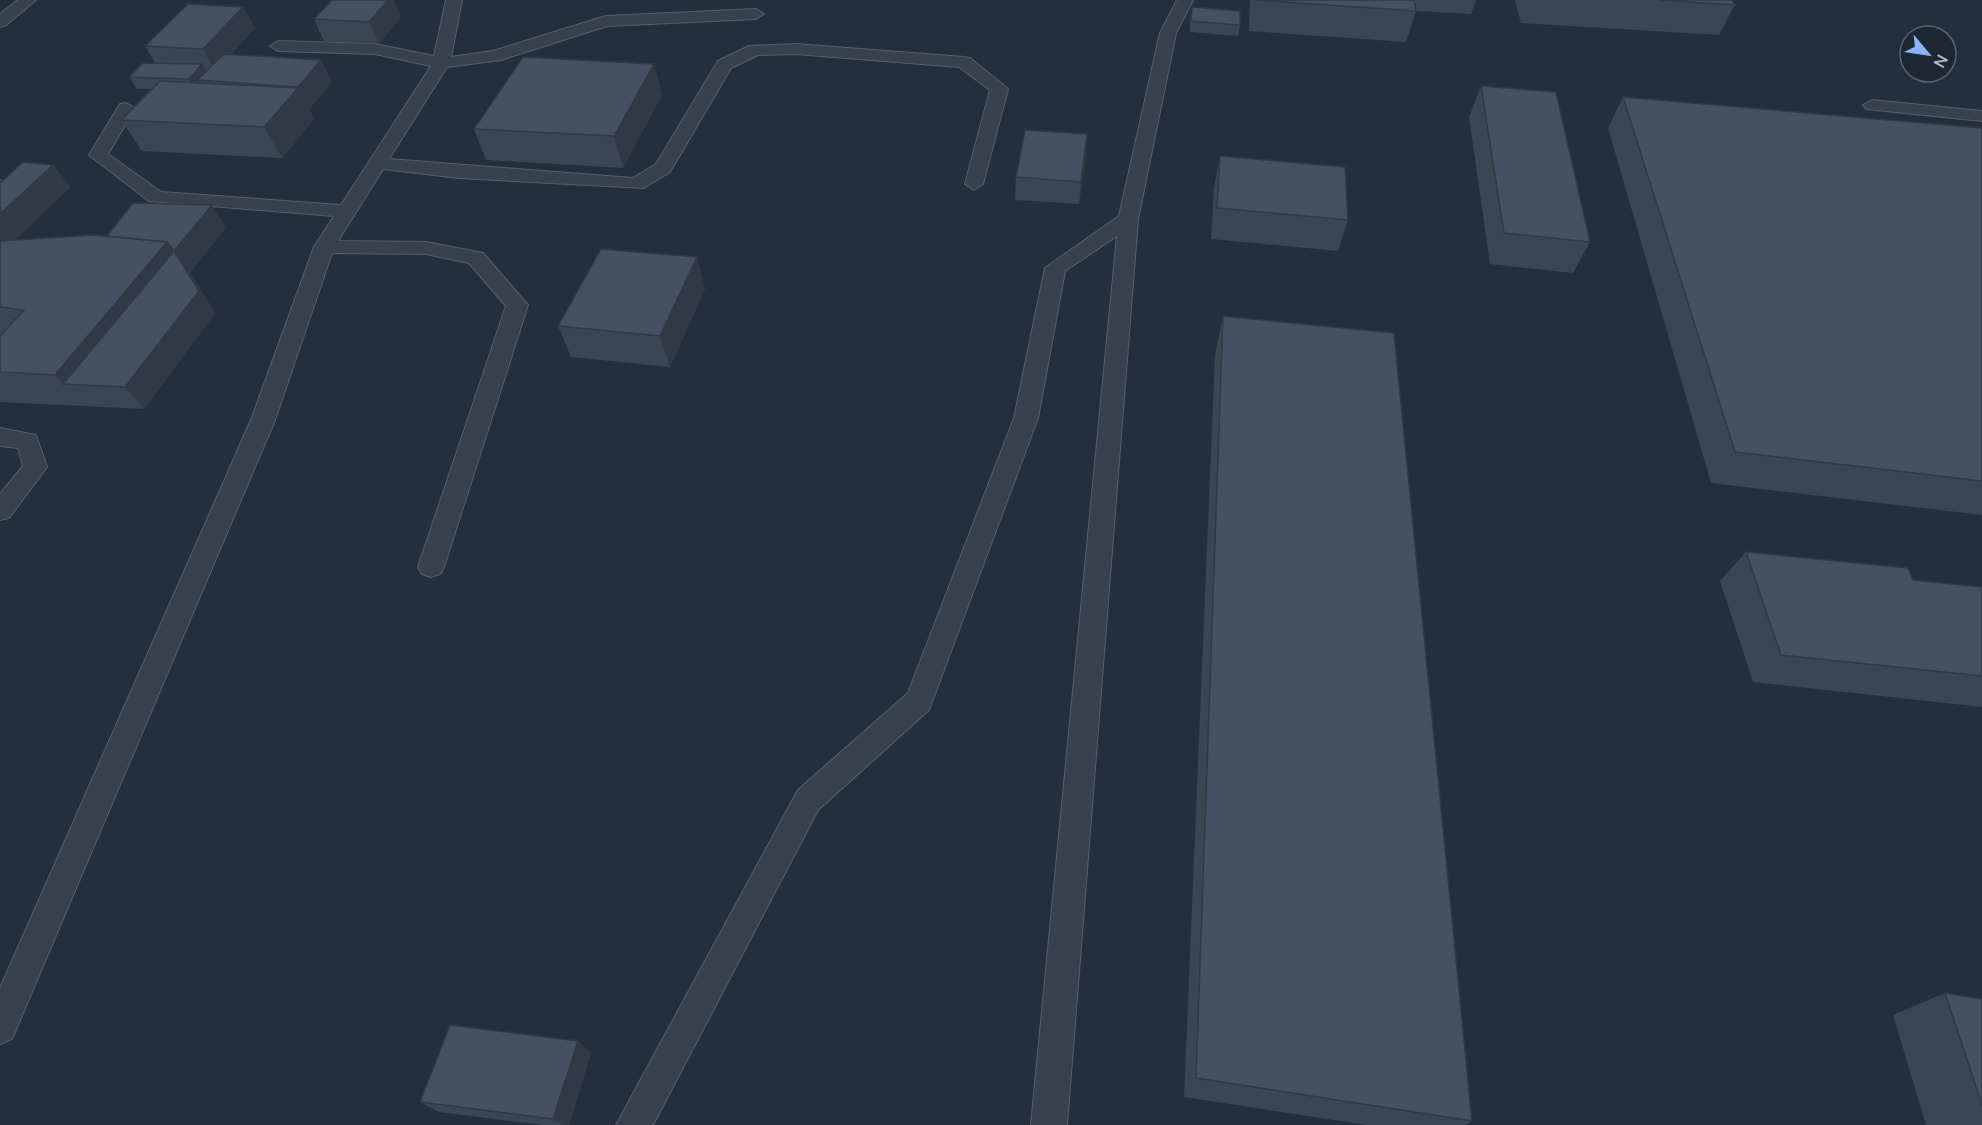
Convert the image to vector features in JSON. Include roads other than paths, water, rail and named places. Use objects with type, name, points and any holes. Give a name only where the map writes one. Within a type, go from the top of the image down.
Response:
[{"type":"lane","points":[[0,22],[28,0]]},
{"type":"lane","points":[[0,1027],[263,420],[324,247],[441,63],[454,0]]},
{"type":"lane","points":[[1049,1125],[1128,219],[1168,33],[1185,0]]},
{"type":"lane","points":[[278,46],[375,49],[441,63],[495,56],[606,21],[756,14]]},
{"type":"lane","points":[[376,164],[637,184],[663,168],[724,65],[755,50],[796,49],[964,62],[999,89],[974,184]]},
{"type":"lane","points":[[1872,105],[1982,116]]},
{"type":"lane","points":[[126,108],[98,154],[156,197],[345,211]]},
{"type":"lane","points":[[634,1125],[808,800],[919,701],[1026,418],[1055,268],[1128,219]]},
{"type":"lane","points":[[324,247],[426,248],[476,258],[518,305],[431,567]]},
{"type":"lane","points":[[0,437],[28,441],[35,467],[0,511]]}]
